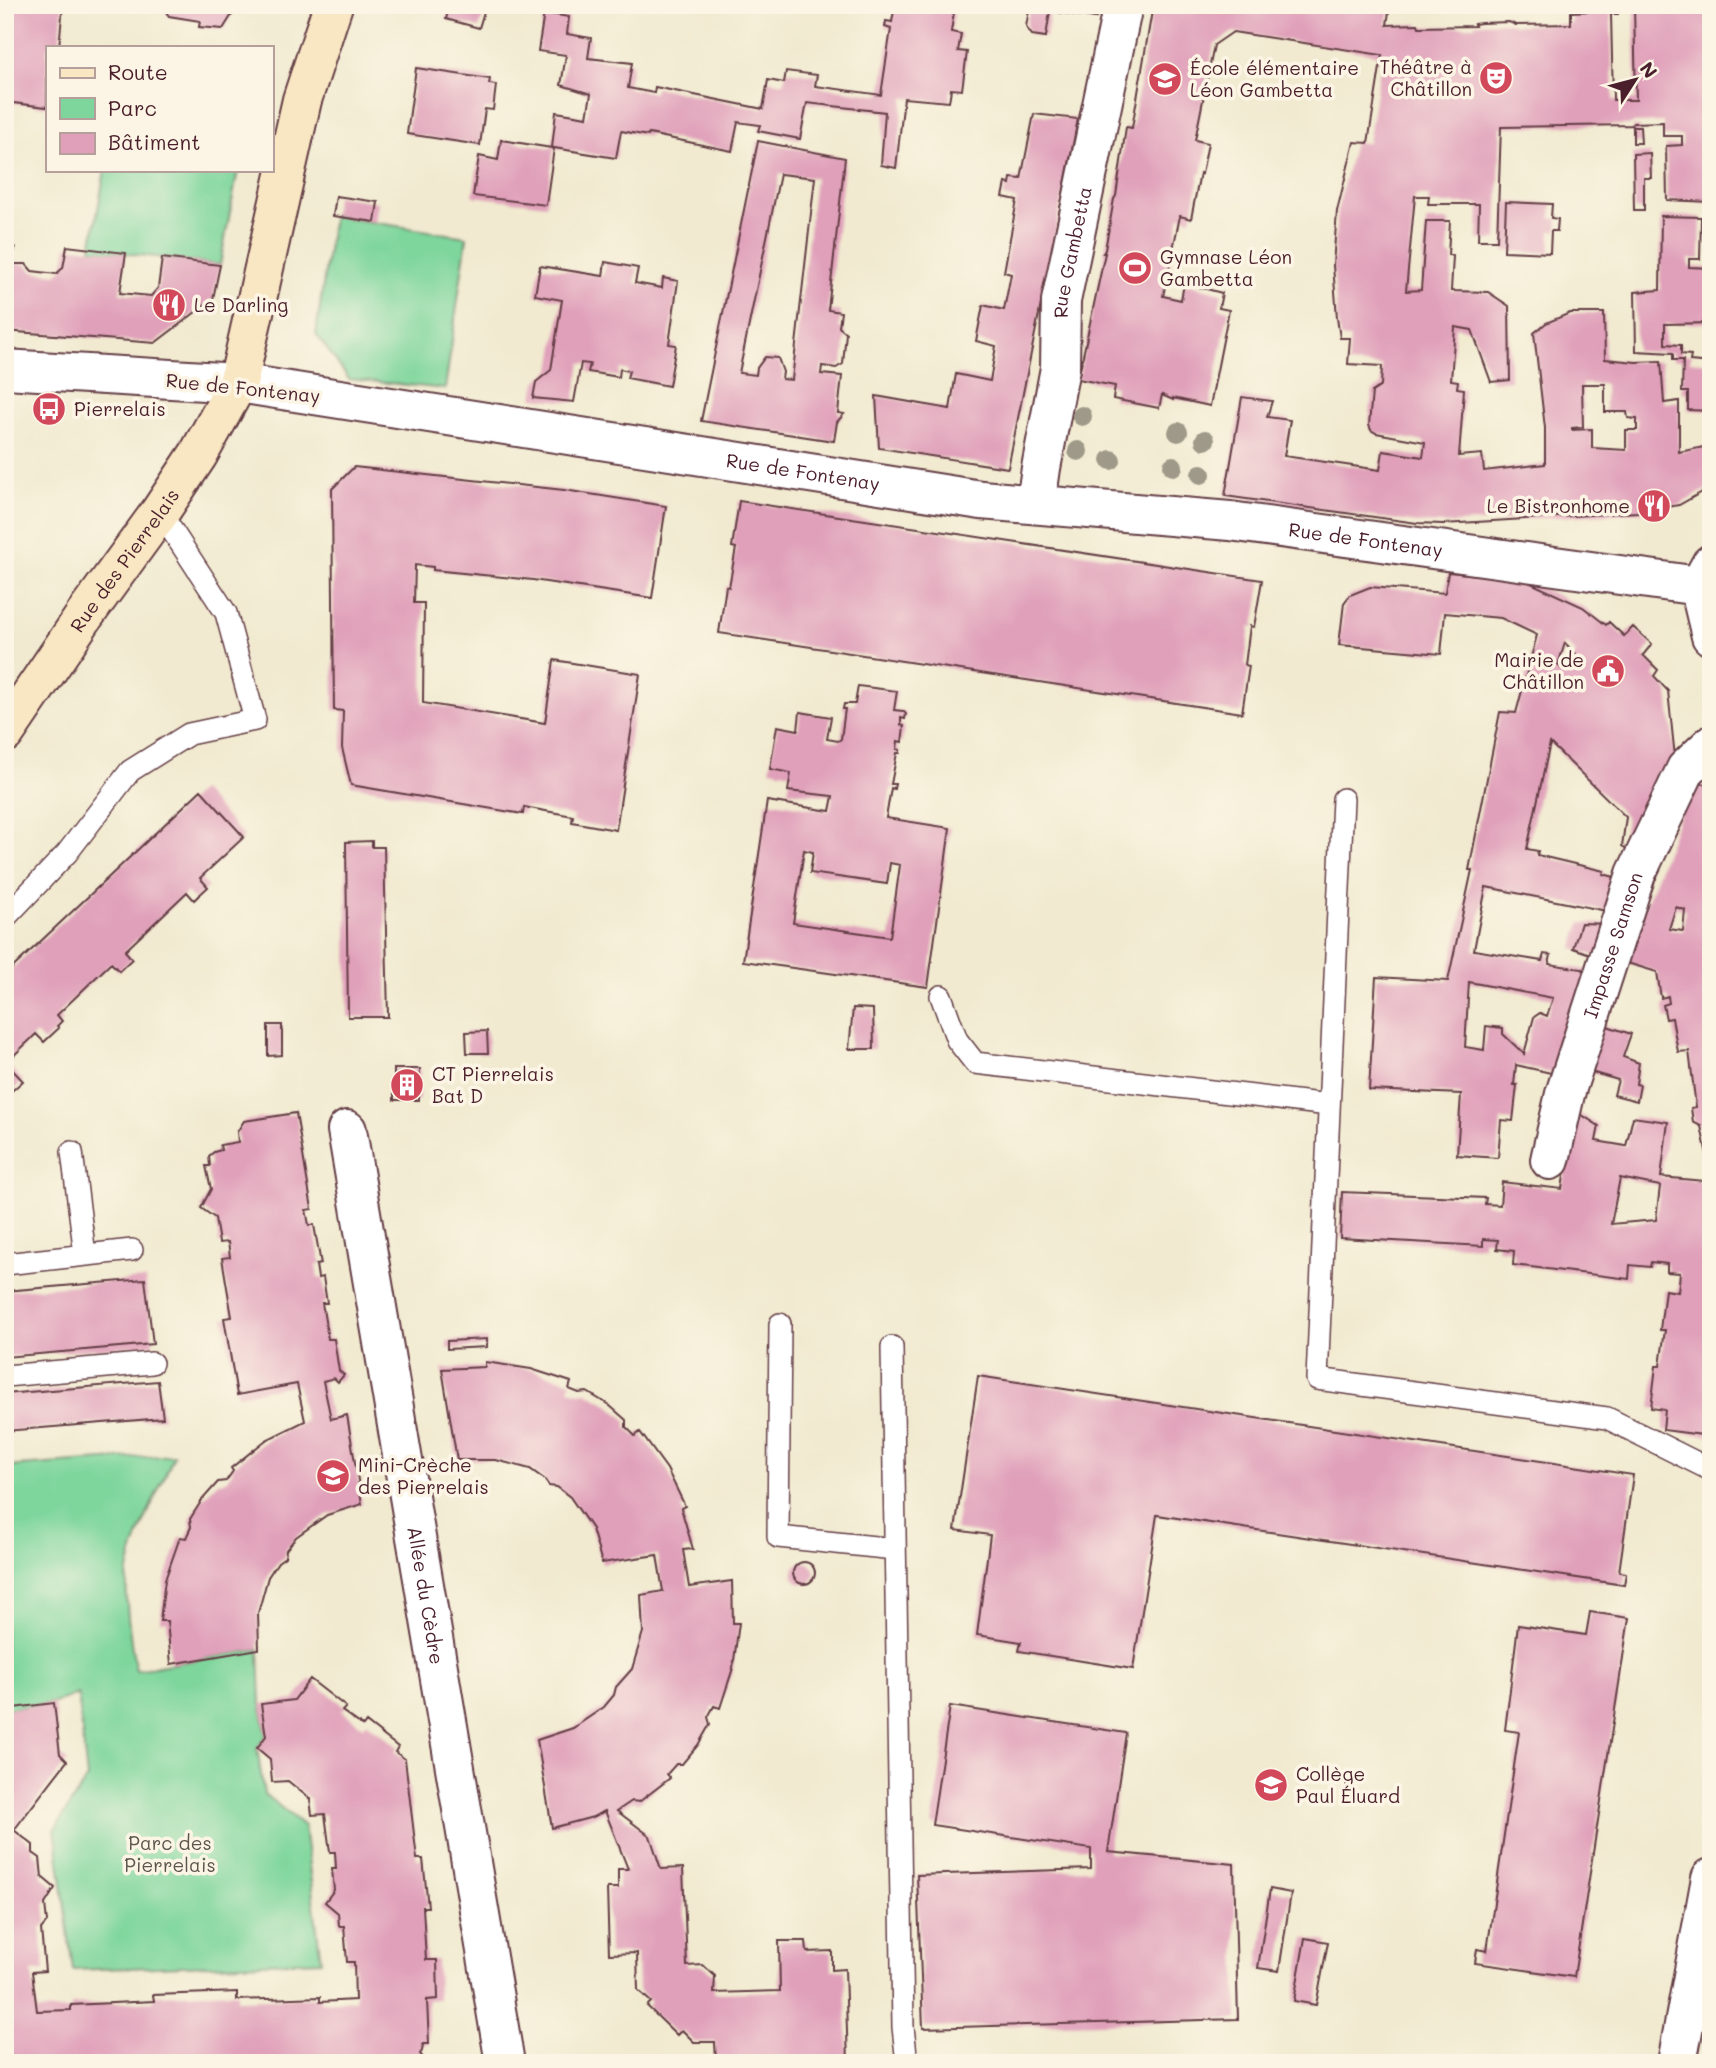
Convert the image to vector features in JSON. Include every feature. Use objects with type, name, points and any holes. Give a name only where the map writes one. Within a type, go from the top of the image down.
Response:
[{"type":"main road","name":"Rue des Pierrelais","points":[[5,733],[198,455],[238,383],[302,100],[333,5]]},
{"type":"street","name":"Rue Gambetta","points":[[1036,503],[1060,368],[1061,301],[1123,5]]},
{"type":"street","name":"Rue de Fontenay","points":[[5,369],[238,383],[981,500],[1230,521],[1602,574],[1705,575]]},
{"type":"street","points":[[1705,575],[1711,636]]},
{"type":"street","name":"Impasse Samson","points":[[1550,1160],[1565,1094],[1636,874],[1686,769],[1711,745]]},
{"type":"street","name":"Allée du Cèdre","points":[[347,1130],[505,2063]]},
{"type":"street","points":[[1677,2063],[1711,1878]]},
{"type":"lane","points":[[5,918],[67,853],[130,771],[189,734],[255,720],[226,613],[160,512]]},
{"type":"lane","points":[[1343,799],[1317,1379],[1606,1418],[1711,1470]]},
{"type":"lane","points":[[941,996],[957,1040],[975,1063],[1329,1105]]},
{"type":"lane","points":[[72,1152],[85,1255]]},
{"type":"lane","points":[[5,1264],[132,1250]]},
{"type":"lane","points":[[780,1324],[778,1537],[895,1549]]},
{"type":"lane","points":[[892,1347],[903,2027],[907,2063]]},
{"type":"lane","points":[[5,1376],[152,1363]]},
{"type":"green space","points":[[105,172],[238,172],[220,265],[91,249]]},
{"type":"green space","points":[[333,216],[467,237],[445,389],[349,379],[316,334]]},
{"type":"green space","name":"Parc des Pierrelais","points":[[174,1455],[143,1524],[127,1577],[127,1603],[136,1670],[259,1649],[261,1704],[266,1736],[257,1748],[264,1794],[304,1826],[321,1961],[73,1970],[55,1829],[87,1778],[78,1694],[54,1703],[5,1709],[5,1467]]},
{"type":"building","points":[[5,5],[63,5],[59,46],[46,46],[46,107],[5,102]]},
{"type":"building","points":[[167,5],[238,5],[223,29],[199,27],[200,21],[169,16],[166,12]]},
{"type":"building","points":[[450,5],[486,5],[479,28],[446,19]]},
{"type":"building","points":[[895,5],[955,5],[951,32],[961,34],[958,51],[967,52],[962,90],[951,89],[949,102],[904,98],[896,168],[881,165],[885,112],[807,103],[800,139],[758,131],[760,125],[738,122],[732,151],[621,131],[616,158],[554,148],[546,205],[473,196],[479,156],[498,160],[501,140],[552,148],[556,112],[587,117],[591,94],[561,85],[566,55],[538,51],[544,13],[569,17],[567,34],[591,38],[588,58],[632,63],[628,88],[654,93],[655,87],[763,109],[768,80],[784,83],[786,71],[817,75],[815,86],[881,95],[891,29],[885,27],[886,21],[892,22]]},
{"type":"building","points":[[1008,5],[1099,5],[1096,18],[1050,11],[1046,37],[1032,35],[1026,27],[1029,10]]},
{"type":"building","points":[[1153,5],[1390,5],[1387,25],[1418,24],[1419,27],[1475,26],[1474,24],[1481,23],[1509,22],[1516,25],[1571,24],[1571,12],[1591,11],[1591,5],[1618,5],[1618,14],[1611,14],[1613,100],[1636,100],[1634,5],[1711,5],[1711,202],[1667,200],[1666,146],[1682,145],[1682,136],[1663,136],[1663,122],[1501,127],[1497,240],[1478,240],[1479,204],[1428,204],[1429,196],[1415,196],[1406,291],[1421,290],[1426,221],[1450,221],[1448,255],[1453,256],[1451,291],[1488,292],[1509,306],[1510,380],[1491,382],[1472,330],[1455,327],[1451,380],[1458,381],[1457,388],[1464,389],[1459,456],[1482,454],[1484,471],[1545,464],[1545,428],[1534,333],[1546,323],[1570,313],[1604,313],[1605,359],[1661,361],[1664,403],[1679,401],[1679,452],[1709,446],[1709,416],[1711,417],[1711,487],[1679,505],[1638,512],[1443,524],[1417,523],[1225,496],[1242,397],[1272,401],[1267,417],[1290,420],[1284,456],[1380,470],[1383,451],[1423,457],[1425,442],[1371,430],[1369,425],[1372,392],[1381,386],[1382,366],[1348,364],[1350,338],[1340,338],[1337,318],[1333,265],[1337,211],[1354,142],[1368,143],[1382,55],[1233,32],[1214,45],[1195,140],[1208,143],[1202,174],[1200,173],[1191,219],[1180,216],[1163,296],[1181,300],[1184,284],[1222,293],[1219,308],[1229,310],[1210,406],[1173,400],[1162,395],[1159,408],[1113,399],[1115,386],[1078,379],[1116,196],[1126,127],[1132,128]],"holes":[[[1582,384],[1605,384],[1605,412],[1627,412],[1628,418],[1637,419],[1637,430],[1626,430],[1626,450],[1592,448],[1592,429],[1572,430],[1583,427]]]},
{"type":"building","points":[[416,68],[490,79],[489,84],[496,85],[493,110],[485,109],[480,145],[407,134]]},
{"type":"building","points":[[1034,114],[1078,119],[1008,468],[879,448],[876,396],[950,409],[956,374],[990,381],[996,346],[976,341],[983,305],[1004,310],[1011,274],[1004,272],[1017,200],[1003,197],[1006,183],[1010,184],[1011,178],[1021,179]]},
{"type":"building","points":[[1633,127],[1640,127],[1641,143],[1633,143]]},
{"type":"building","points":[[758,141],[845,158],[828,310],[841,312],[839,327],[846,333],[843,364],[836,368],[822,366],[821,374],[842,376],[838,413],[844,414],[837,422],[834,441],[701,421]],"holes":[[[780,174],[815,178],[792,380],[782,379],[783,372],[778,358],[765,357],[757,368],[756,375],[739,373]]]},
{"type":"building","points":[[1650,153],[1651,178],[1644,178],[1644,210],[1634,210],[1633,154]]},
{"type":"building","points":[[336,196],[378,202],[375,222],[333,216]]},
{"type":"building","points":[[1506,202],[1552,204],[1551,218],[1558,219],[1557,231],[1551,231],[1550,253],[1504,251]]},
{"type":"building","points":[[1661,216],[1701,217],[1700,259],[1689,259],[1689,267],[1711,268],[1711,323],[1665,324],[1665,344],[1681,345],[1681,354],[1691,355],[1690,361],[1711,363],[1711,411],[1688,410],[1688,392],[1682,392],[1683,360],[1673,360],[1673,353],[1636,351],[1635,292],[1660,290]]},
{"type":"building","points":[[5,246],[15,247],[12,264],[26,264],[32,271],[56,274],[63,268],[67,246],[126,253],[120,293],[151,296],[158,288],[162,258],[220,265],[213,299],[155,343],[5,331],[10,291],[5,291]]},
{"type":"building","points":[[605,262],[638,268],[635,283],[662,288],[663,278],[678,281],[669,344],[676,345],[669,386],[627,378],[629,371],[620,369],[619,377],[588,372],[590,364],[581,363],[574,402],[533,398],[536,382],[551,370],[562,300],[535,295],[540,266],[603,276]]},
{"type":"building","points":[[354,467],[564,490],[666,506],[652,598],[533,580],[433,570],[433,567],[415,565],[414,603],[424,603],[423,703],[545,723],[554,660],[640,674],[616,830],[572,822],[573,816],[524,807],[523,814],[351,785],[342,748],[343,711],[334,710],[332,489]]},
{"type":"building","points":[[739,501],[1262,580],[1254,627],[1250,626],[1245,665],[1249,666],[1242,713],[719,633],[726,586],[729,587],[736,548],[732,547]]},
{"type":"building","points":[[1448,572],[1522,579],[1583,607],[1606,625],[1609,622],[1624,636],[1633,627],[1652,644],[1643,655],[1658,670],[1654,676],[1668,691],[1676,767],[1634,853],[1622,846],[1626,817],[1550,743],[1527,849],[1538,851],[1537,855],[1604,871],[1603,874],[1622,879],[1612,912],[1486,887],[1474,950],[1542,961],[1544,954],[1551,955],[1549,964],[1595,971],[1564,1076],[1516,1065],[1513,1121],[1501,1120],[1498,1158],[1457,1155],[1461,1094],[1369,1090],[1376,977],[1448,981],[1472,870],[1469,870],[1500,712],[1516,713],[1537,635],[1501,618],[1445,613],[1441,654],[1339,645],[1344,603],[1350,595],[1370,587],[1445,593]],"holes":[[[1565,643],[1576,654],[1562,669],[1558,665]],[[1469,982],[1553,998],[1547,1016],[1540,1013],[1534,1017],[1524,1054],[1503,1034],[1503,1028],[1486,1026],[1484,1050],[1465,1047]]]},
{"type":"building","points":[[858,686],[897,691],[894,710],[906,714],[905,719],[901,718],[901,725],[904,726],[902,742],[898,741],[897,749],[900,753],[897,753],[891,784],[895,784],[894,789],[891,788],[886,818],[950,828],[928,987],[743,961],[767,801],[830,811],[833,796],[788,791],[791,773],[770,769],[777,726],[798,730],[800,712],[831,717],[827,739],[838,741],[841,739],[844,704],[855,704]],"holes":[[[804,850],[813,852],[810,873],[887,884],[890,863],[900,865],[890,937],[793,923]]]},
{"type":"building","points":[[1692,783],[1706,784],[1711,810],[1711,1436],[1663,1430],[1665,1410],[1651,1408],[1656,1366],[1660,1366],[1665,1330],[1660,1330],[1665,1290],[1678,1292],[1680,1273],[1667,1272],[1667,1264],[1651,1262],[1650,1267],[1630,1265],[1629,1279],[1513,1265],[1514,1251],[1497,1249],[1498,1240],[1483,1239],[1483,1246],[1340,1238],[1342,1192],[1486,1198],[1485,1204],[1500,1205],[1502,1182],[1562,1189],[1574,1110],[1599,1126],[1596,1141],[1626,1146],[1633,1117],[1668,1122],[1661,1177],[1704,1181],[1707,1155],[1701,1126],[1693,1122],[1691,1108],[1696,1107],[1689,1051],[1678,1052],[1672,1018],[1666,1019],[1663,1005],[1669,1003],[1668,996],[1661,998],[1657,972],[1624,962]],"holes":[[[1676,907],[1685,910],[1683,931],[1669,929]],[[1620,1178],[1660,1186],[1656,1220],[1611,1224]]]},
{"type":"building","points":[[201,790],[244,837],[200,878],[208,887],[194,900],[187,892],[125,951],[132,959],[119,971],[111,963],[57,1015],[62,1021],[57,1026],[59,1028],[44,1042],[36,1034],[6,1063],[23,1081],[5,1097],[5,975]]},
{"type":"building","points":[[372,841],[372,847],[384,847],[388,1017],[348,1017],[346,842]]},
{"type":"building","points":[[1581,923],[1609,924],[1599,957],[1573,948]]},
{"type":"building","points":[[853,1008],[873,1009],[874,1049],[849,1049]]},
{"type":"building","points":[[1601,1024],[1631,1034],[1623,1057],[1639,1063],[1636,1084],[1640,1085],[1637,1101],[1614,1095],[1618,1080],[1584,1070]]},
{"type":"building","points":[[268,1025],[282,1025],[282,1055],[268,1056]]},
{"type":"building","points":[[487,1031],[488,1053],[467,1053],[466,1032]]},
{"type":"building","name":"CT Pierrelais Bat D","points":[[394,1069],[420,1069],[419,1100],[394,1100]]},
{"type":"building","points":[[296,1113],[312,1209],[306,1210],[309,1225],[314,1225],[321,1264],[316,1265],[318,1278],[323,1277],[327,1303],[322,1303],[328,1339],[334,1339],[339,1371],[344,1375],[338,1382],[334,1378],[323,1381],[331,1419],[347,1415],[362,1504],[327,1515],[296,1537],[286,1550],[285,1557],[268,1577],[258,1613],[259,1649],[171,1664],[167,1621],[160,1621],[165,1580],[180,1537],[186,1538],[191,1527],[190,1519],[202,1500],[218,1482],[226,1481],[233,1471],[231,1468],[266,1440],[305,1421],[297,1384],[237,1395],[224,1318],[232,1317],[222,1258],[230,1257],[228,1242],[219,1243],[215,1218],[201,1208],[211,1189],[206,1166],[210,1166],[209,1156],[221,1150],[220,1145],[238,1142],[237,1132],[244,1121]]},
{"type":"building","points":[[145,1279],[153,1344],[5,1357],[5,1291]]},
{"type":"building","points":[[487,1339],[487,1347],[447,1349],[447,1341]]},
{"type":"building","points":[[485,1362],[531,1369],[571,1382],[569,1389],[579,1393],[587,1392],[609,1405],[626,1420],[626,1427],[635,1436],[640,1432],[667,1469],[685,1506],[681,1508],[693,1549],[683,1550],[689,1587],[732,1581],[733,1623],[739,1623],[733,1668],[720,1708],[714,1706],[708,1717],[710,1724],[698,1745],[682,1764],[676,1764],[667,1774],[670,1778],[639,1802],[632,1801],[617,1811],[650,1836],[661,1869],[683,1868],[687,1966],[703,1965],[715,1976],[714,1993],[780,1991],[779,1941],[806,1941],[807,1952],[832,1951],[832,1970],[845,1969],[848,2063],[795,2063],[795,2059],[779,2058],[764,2059],[764,2063],[716,2061],[715,2042],[694,2042],[682,2030],[677,2035],[647,2006],[651,2002],[638,1990],[637,1953],[609,1954],[607,1888],[618,1888],[618,1869],[628,1869],[605,1811],[552,1828],[537,1740],[573,1728],[604,1707],[614,1695],[616,1687],[632,1669],[643,1632],[641,1595],[663,1591],[657,1555],[602,1563],[592,1529],[570,1497],[557,1487],[549,1486],[530,1469],[496,1460],[457,1460],[442,1369],[485,1367]]},
{"type":"building","points":[[978,1376],[1633,1475],[1619,1572],[1626,1573],[1624,1585],[1157,1515],[1133,1669],[1019,1651],[1021,1642],[977,1635],[990,1535],[955,1530]]},
{"type":"building","points":[[158,1381],[163,1418],[5,1431],[5,1394]]},
{"type":"building","points":[[804,1562],[812,1565],[815,1573],[812,1581],[804,1584],[796,1581],[793,1573],[796,1565]]},
{"type":"building","points":[[1590,1612],[1629,1618],[1574,1977],[1475,1963],[1477,1949],[1487,1951],[1519,1732],[1505,1730],[1518,1625],[1586,1635]]},
{"type":"building","points":[[310,1679],[346,1707],[342,1711],[363,1726],[366,1722],[398,1747],[395,1752],[405,1759],[417,1859],[423,1859],[428,1907],[423,1907],[426,1960],[437,1960],[438,1999],[427,2000],[429,2044],[423,2044],[420,2054],[425,2060],[423,2063],[5,2063],[5,1709],[54,1703],[60,1754],[67,1761],[14,1830],[33,1845],[33,1853],[40,1858],[42,1877],[55,1888],[45,1904],[47,1922],[41,1929],[45,1971],[32,1972],[37,2011],[71,2010],[71,2005],[154,2001],[153,1995],[237,1992],[237,2000],[320,1997],[320,2002],[355,2000],[354,1962],[347,1962],[344,1926],[339,1926],[338,1913],[325,1902],[334,1890],[332,1869],[336,1869],[335,1852],[330,1852],[325,1814],[312,1815],[310,1799],[288,1781],[272,1782],[270,1759],[257,1748],[266,1736],[261,1704],[294,1700]]},
{"type":"building","points":[[950,1706],[1126,1733],[1108,1852],[1234,1864],[1238,2019],[923,2028],[917,1875],[1091,1869],[1091,1849],[932,1825]]},
{"type":"building","points":[[1270,1889],[1291,1893],[1279,1971],[1258,1968]]},
{"type":"building","points":[[1305,1938],[1328,1942],[1316,2005],[1294,2001]]},
{"type":"place","name":"Théâtre à Châtillon","points":[[1496,78]]},
{"type":"place","name":"École élémentaire Léon Gambetta","points":[[1165,79]]},
{"type":"place","name":"Gymnase Léon Gambetta","points":[[1135,268]]},
{"type":"place","name":"Le Darling","points":[[169,305]]},
{"type":"place","name":"Pierrelais","points":[[49,409]]},
{"type":"place","name":"Le Bistronhome","points":[[1654,506]]},
{"type":"place","name":"Mairie de Châtillon","points":[[1608,671]]},
{"type":"place","name":"CT Pierrelais Bat D","points":[[407,1085]]},
{"type":"place","name":"Mini-Crèche des Pierrelais","points":[[333,1476]]},
{"type":"place","name":"Collège Paul Éluard","points":[[1271,1785]]}]
